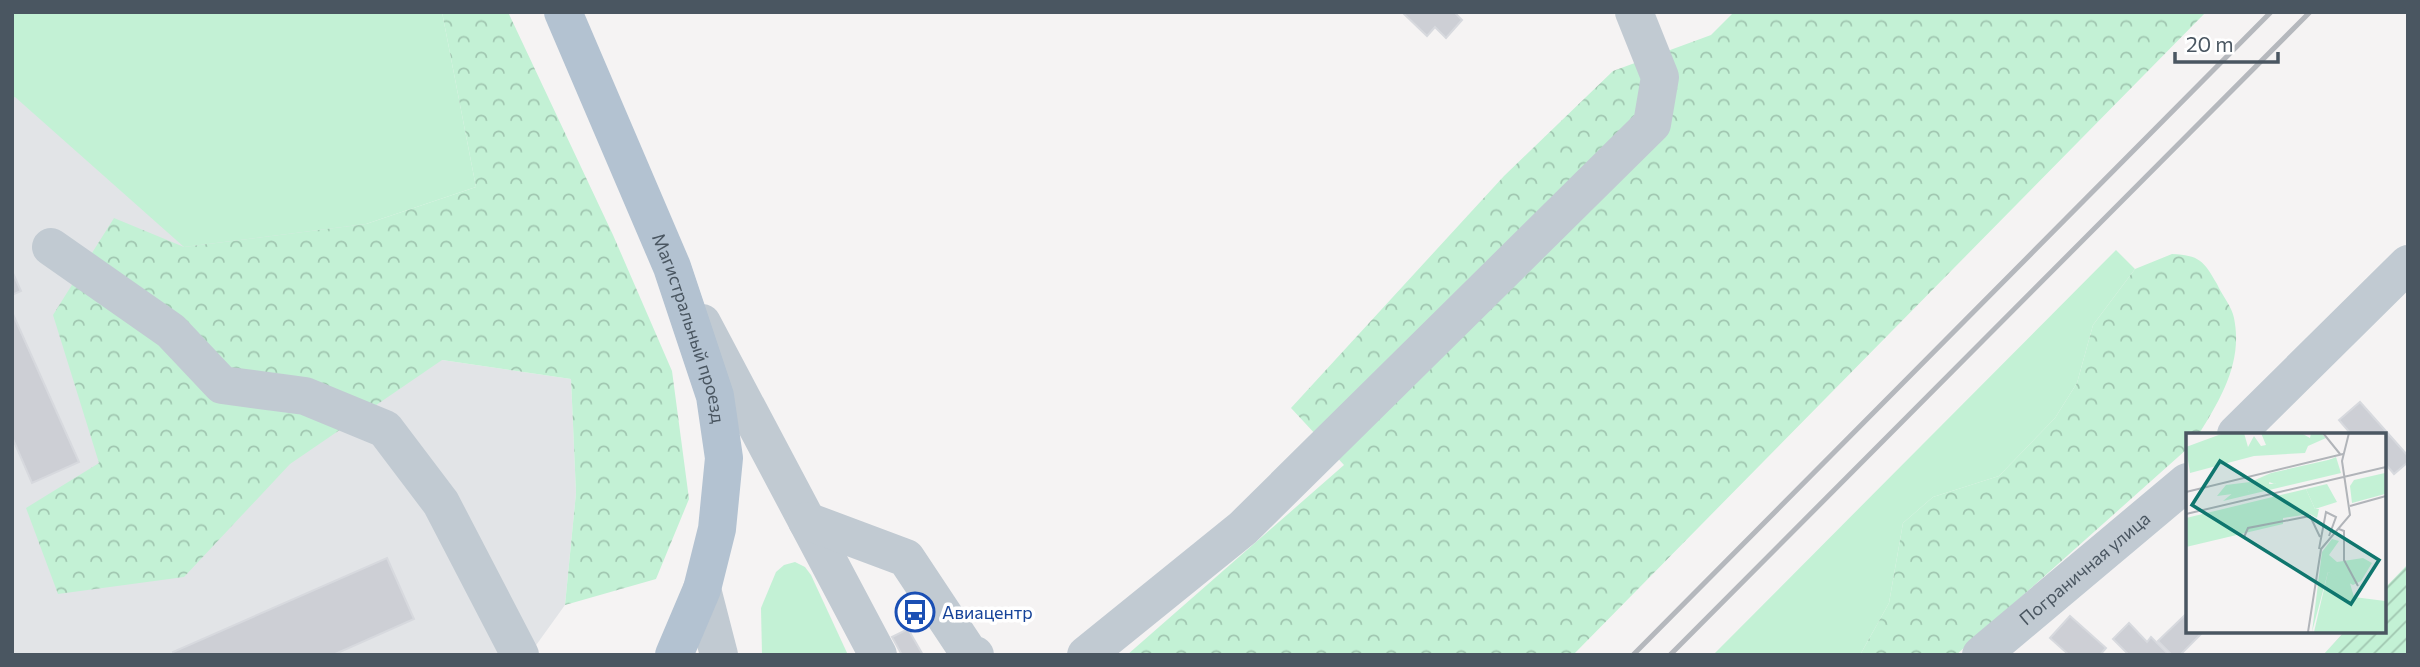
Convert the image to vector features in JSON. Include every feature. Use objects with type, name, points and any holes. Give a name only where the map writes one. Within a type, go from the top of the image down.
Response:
[{"type":"main road","name":"Магистральный проезд","points":[[563,12],[672,268],[715,396],[724,458],[717,529],[702,589],[674,655]]},
{"type":"street","points":[[1086,655],[1243,528],[1653,124],[1660,77],[1634,12]]},
{"type":"street","points":[[51,247],[171,331],[222,385],[305,396],[385,429],[441,503],[520,655]]},
{"type":"street","points":[[2237,433],[2408,264]]},
{"type":"street","points":[[672,268],[878,655]]},
{"type":"street","name":"Пограничная улица","points":[[1981,655],[2186,483]]},
{"type":"street","points":[[807,521],[906,558],[969,653],[975,655]]},
{"type":"street","points":[[702,589],[719,655]]},
{"type":"shaded area","points":[[12,12],[442,12],[366,225],[442,360],[571,379],[576,493],[565,605],[529,655],[12,655]]},
{"type":"green space","points":[[12,12],[442,12],[476,187],[366,224],[184,247],[15,97],[12,98]]},
{"type":"green space","points":[[442,12],[508,12],[613,235],[672,371],[689,499],[656,579],[565,605],[576,493],[571,379],[442,360],[290,464],[184,577],[58,594],[26,508],[99,463],[53,315],[114,218],[184,247],[366,224],[476,187]]},
{"type":"green space","points":[[1734,12],[2206,12],[1573,655],[1127,655],[1344,465],[1291,408],[1504,176],[1613,71],[1711,35]]},
{"type":"green space","points":[[2116,250],[2135,269],[2093,325],[2077,383],[2055,418],[1999,476],[1933,497],[1903,523],[1889,603],[1860,655],[1713,655]]},
{"type":"green space","points":[[2172,254],[2195,258],[2212,276],[2229,305],[2236,334],[2233,365],[2222,393],[2200,433],[2186,433],[2186,450],[1956,655],[1860,655],[1889,603],[1903,523],[1933,497],[1999,476],[2055,418],[2077,383],[2093,325],[2135,269]]},
{"type":"green space","points":[[795,562],[805,567],[811,575],[848,655],[762,655],[761,608],[776,572],[784,565]]},
{"type":"green space","points":[[2408,564],[2408,655],[2323,655],[2344,632],[2385,632],[2385,588]]},
{"type":"building","points":[[1402,12],[1454,12],[1462,20],[1446,38],[1435,27],[1427,36]]},
{"type":"building","points":[[12,271],[21,291],[12,295]]},
{"type":"building","points":[[12,312],[79,462],[32,483],[12,437]]},
{"type":"building","points":[[2360,402],[2408,456],[2408,462],[2394,474],[2385,463],[2385,433],[2350,433],[2339,420]]},
{"type":"building","points":[[387,558],[414,619],[333,655],[174,655],[173,652]]},
{"type":"building","points":[[2186,614],[2186,632],[2203,632],[2180,655],[2172,655],[2158,641]]},
{"type":"building","points":[[2070,616],[2106,648],[2100,655],[2069,655],[2050,638]]},
{"type":"building","points":[[2129,623],[2147,642],[2151,637],[2169,655],[2129,655],[2113,639]]},
{"type":"building","points":[[908,629],[923,655],[902,655],[892,637]]},
{"type":"railway","points":[[1633,655],[2271,12]]},
{"type":"railway","points":[[1670,655],[2310,12]]},
{"type":"place","name":"Авиацентр","points":[[915,612]]}]
